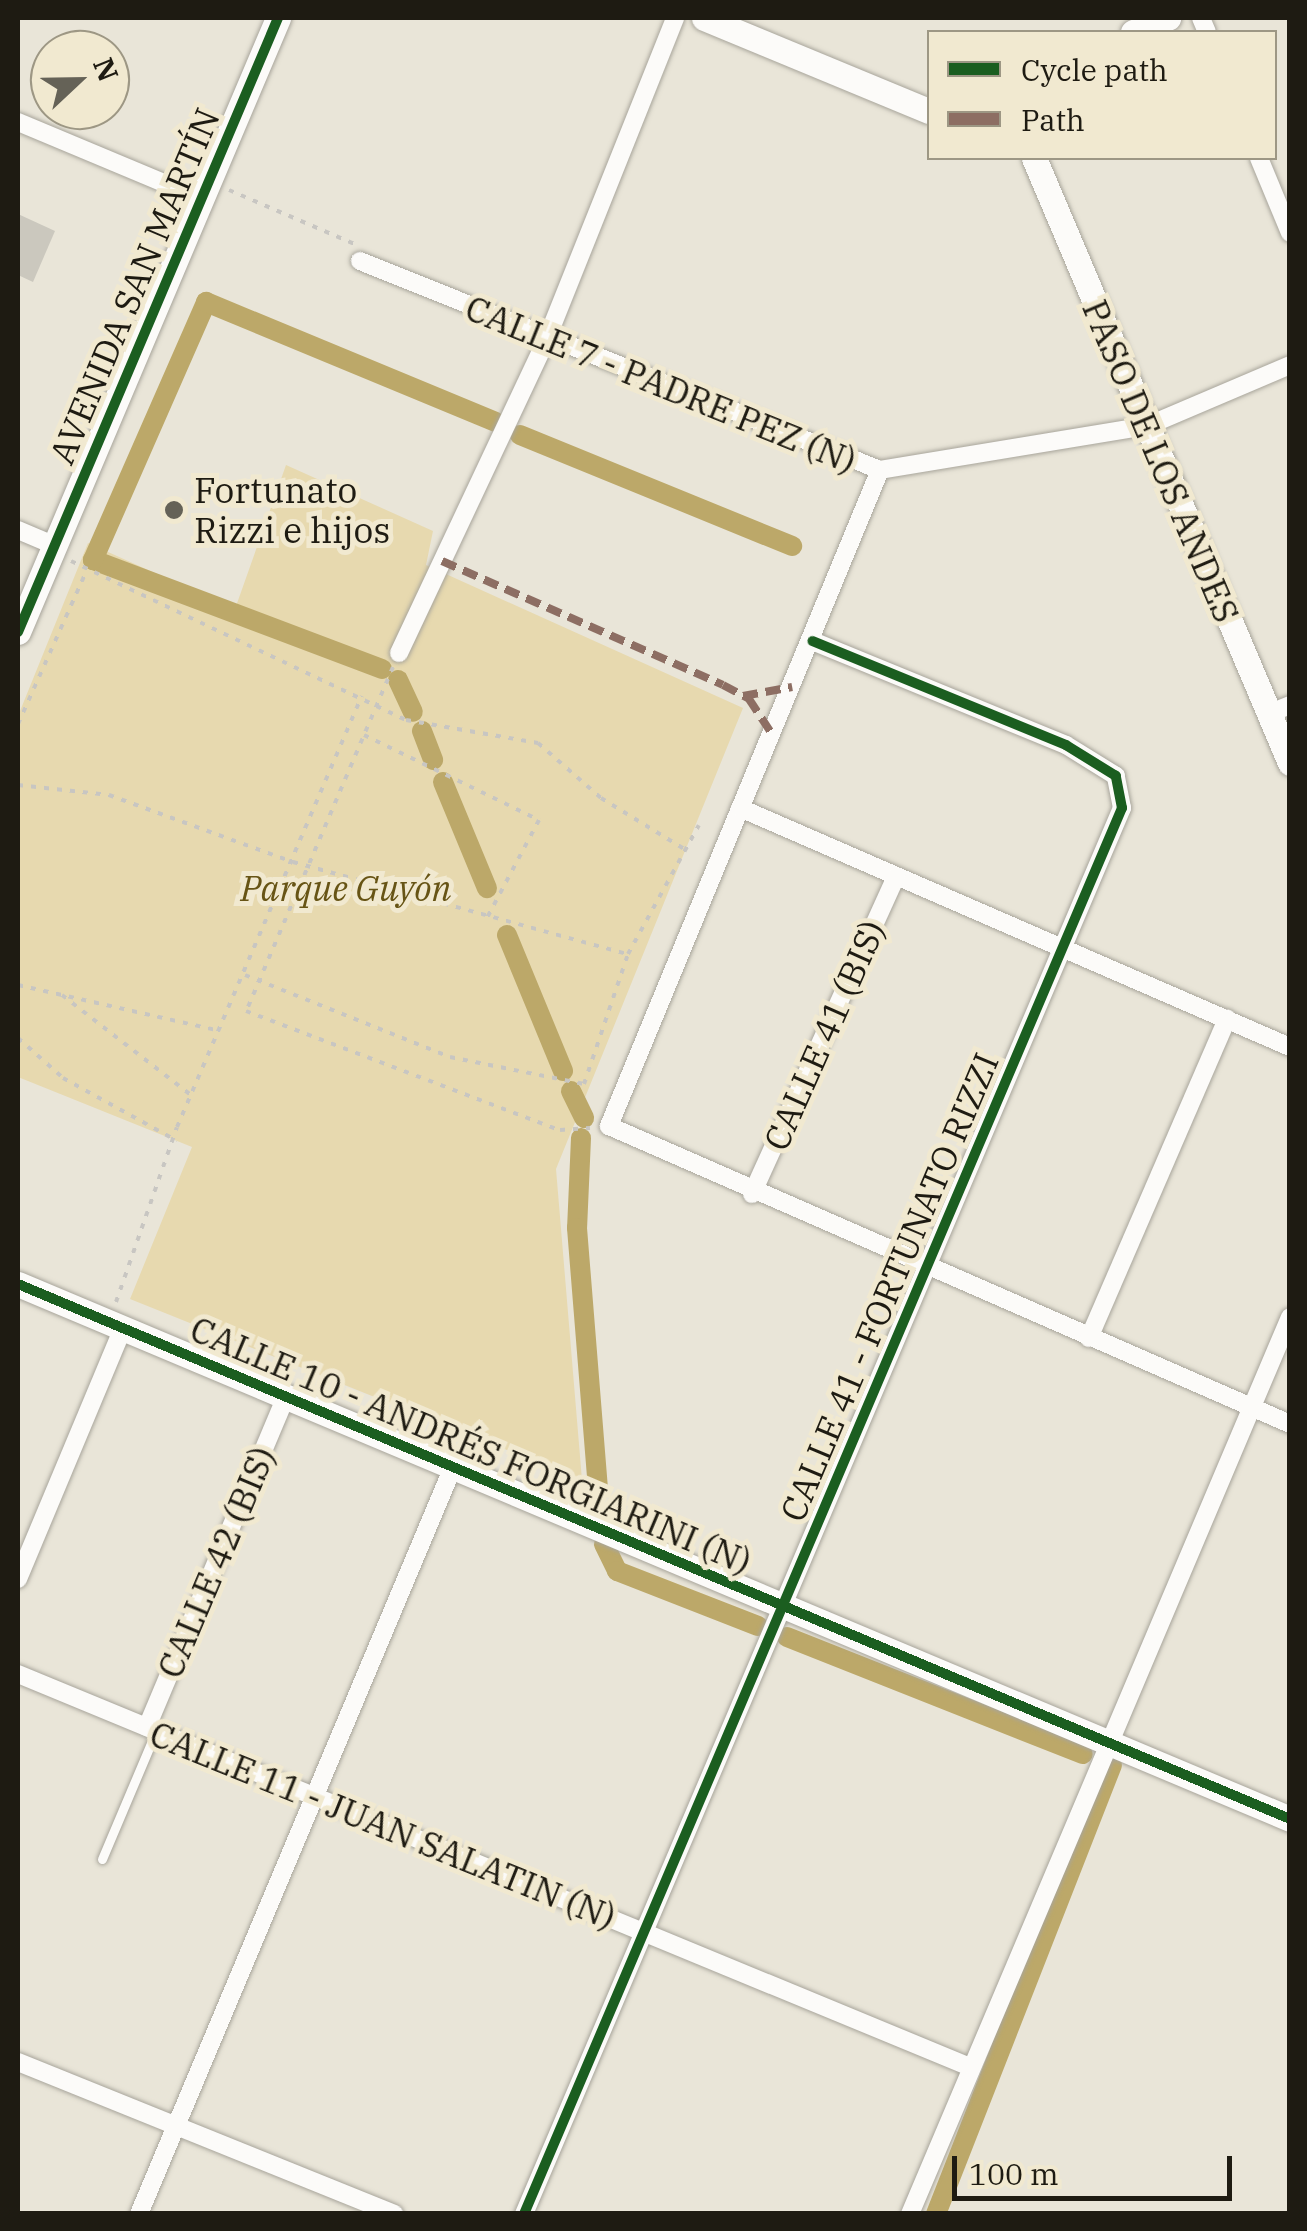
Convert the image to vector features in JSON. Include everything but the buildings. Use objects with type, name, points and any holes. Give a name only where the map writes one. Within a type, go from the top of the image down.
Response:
[{"type":"street","name":"AVENIDA SAN MARTÍN","points":[[18,632],[278,18]]},
{"type":"street","points":[[399,653],[546,341],[675,18]]},
{"type":"street","points":[[704,18],[927,110]]},
{"type":"street","points":[[1137,30],[1168,18]]},
{"type":"street","points":[[18,122],[204,190]]},
{"type":"street","name":"PASO DE LOS ANDES","points":[[1035,160],[1146,426],[1279,710],[1290,763]]},
{"type":"street","points":[[1259,160],[1290,233]]},
{"type":"street","name":"CALLE 7 - PADRE PEZ (N)","points":[[360,261],[546,341],[880,470],[1146,426],[1290,365]]},
{"type":"street","points":[[880,470],[608,1126],[752,1194],[1290,1424]]},
{"type":"street","points":[[18,530],[54,546]]},
{"type":"street","name":"CALLE 41 - FORTUNATO RIZZI","points":[[524,2214],[641,1931],[784,1606],[1122,808],[1109,769],[812,641]]},
{"type":"street","points":[[740,808],[1290,1046]]},
{"type":"street","name":"CALLE 41 (BIS)","points":[[752,1194],[896,876]]},
{"type":"street","points":[[1090,1338],[1227,1020]]},
{"type":"street","name":"CALLE 10 - ANDRÉS FORGIARINI (N)","points":[[18,1284],[1290,1819]]},
{"type":"street","points":[[910,2214],[1105,1742],[1290,1317]]},
{"type":"street","points":[[18,1579],[116,1325]]},
{"type":"street","name":"CALLE 42 (BIS)","points":[[151,1729],[286,1396]]},
{"type":"street","points":[[139,2214],[453,1467]]},
{"type":"street","name":"CALLE 11 - JUAN SALATIN (N)","points":[[18,1674],[970,2067]]},
{"type":"street","points":[[18,2062],[394,2214]]},
{"type":"lane","points":[[102,1860],[151,1729]]},
{"type":"path","points":[[204,190],[359,240],[360,261]]},
{"type":"path","points":[[54,546],[85,574],[362,696],[406,720],[538,743],[601,798],[686,850]]},
{"type":"path","points":[[18,724],[85,574]]},
{"type":"path","points":[[399,653],[246,1010],[560,1130],[608,1126]]},
{"type":"path","points":[[116,1325],[192,1096],[362,696]]},
{"type":"path","points":[[364,735],[538,820],[486,920]]},
{"type":"path","points":[[18,785],[109,795],[294,862],[486,920],[628,954]]},
{"type":"path","points":[[245,975],[450,1057],[584,1084],[628,954],[699,826]]},
{"type":"path","points":[[18,985],[220,1031]]},
{"type":"path","points":[[62,995],[192,1096]]},
{"type":"path","points":[[18,1038],[63,1078],[177,1141]]},
{"type":"green space","name":"Parque Guyón","points":[[286,465],[433,531],[426,565],[743,708],[556,1169],[582,1480],[130,1299],[192,1147],[18,1077],[18,716],[88,543],[235,609]]},
{"type":"waterway","points":[[382,669],[93,560],[206,302],[495,422]]},
{"type":"waterway","points":[[520,435],[792,546]]},
{"type":"waterway","points":[[398,680],[413,712]]},
{"type":"waterway","points":[[422,731],[433,760]]},
{"type":"waterway","points":[[443,782],[487,888]]},
{"type":"waterway","points":[[507,935],[563,1071]]},
{"type":"waterway","points":[[571,1091],[584,1118]]},
{"type":"waterway","points":[[581,1138],[577,1228],[598,1491]]},
{"type":"waterway","points":[[604,1544],[617,1571],[758,1626]]},
{"type":"waterway","points":[[787,1637],[1083,1754]]},
{"type":"waterway","points":[[936,2214],[1112,1765]]},
{"type":"marked path","points":[[442,561],[723,685],[749,699],[772,734]]},
{"type":"marked path","points":[[743,696],[792,687]]},
{"type":"cycle path","points":[[18,632],[278,18]]},
{"type":"cycle path","points":[[524,2214],[1122,808],[1116,776],[1066,745],[812,641]]},
{"type":"cycle path","points":[[18,1284],[1290,1819]]},
{"type":"place","name":"Fortunato Rizzi e hijos","points":[[174,510]]}]
